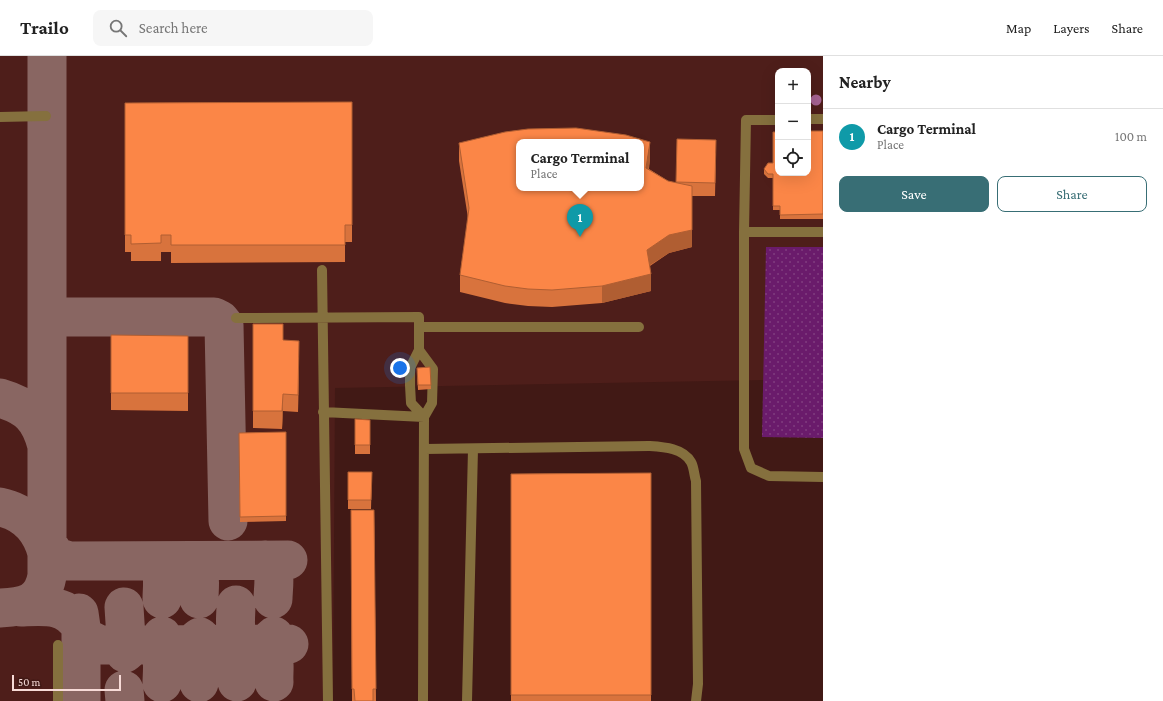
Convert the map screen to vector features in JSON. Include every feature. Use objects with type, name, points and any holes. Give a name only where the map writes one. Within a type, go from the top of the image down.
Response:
[{"type":"lane","points":[[0,117],[46,116]]},
{"type":"lane","points":[[811,119],[823,119]]},
{"type":"lane","points":[[775,120],[746,120],[744,232],[744,449],[751,468],[769,476],[823,477]]},
{"type":"lane","points":[[744,232],[823,232]]},
{"type":"lane","points":[[322,270],[328,701]]},
{"type":"lane","points":[[236,318],[419,317],[419,350],[410,368],[410,386],[412,403],[424,417]]},
{"type":"lane","points":[[420,327],[639,327]]},
{"type":"lane","points":[[419,350],[433,368],[432,403],[424,417],[423,701]]},
{"type":"lane","points":[[323,412],[424,417]]},
{"type":"lane","points":[[425,449],[649,446],[667,447],[681,452],[691,462],[696,481],[698,684],[696,701]]},
{"type":"lane","points":[[467,701],[473,449]]},
{"type":"lane","points":[[58,645],[58,701]]},
{"type":"shaded area","points":[[0,56],[823,56],[823,379],[335,388],[333,701],[0,701]]},
{"type":"shaded area","points":[[766,247],[823,247],[823,438],[762,437]]},
{"type":"building","points":[[352,102],[352,225],[345,225],[345,245],[171,245],[171,235],[161,235],[161,243],[131,244],[131,235],[125,235],[125,103]]},
{"type":"building","points":[[576,128],[626,135],[640,139],[516,139],[516,191],[644,191],[644,140],[650,142],[646,168],[668,181],[692,186],[692,230],[669,235],[647,250],[651,274],[602,286],[552,290],[528,289],[505,286],[460,275],[469,208],[459,143],[505,132],[528,129]]},
{"type":"building","points":[[811,131],[823,131],[823,214],[780,215],[780,206],[773,206],[773,174],[768,174],[764,169],[768,163],[773,163],[773,132],[775,132],[775,176],[811,176]]},
{"type":"building","points":[[677,139],[716,140],[715,183],[676,182]]},
{"type":"building","points":[[253,324],[283,324],[283,340],[299,341],[298,395],[283,394],[282,411],[253,411]]},
{"type":"building","points":[[111,335],[188,336],[188,393],[111,393]]},
{"type":"building","points":[[430,367],[431,385],[418,385],[417,368]]},
{"type":"building","points":[[355,419],[370,420],[370,445],[355,445]]},
{"type":"building","points":[[286,432],[286,516],[240,517],[239,433]]},
{"type":"building","points":[[348,472],[372,472],[371,500],[348,500]]},
{"type":"building","points":[[651,473],[651,695],[511,695],[511,474]]},
{"type":"building","points":[[351,510],[374,510],[376,689],[373,689],[373,701],[355,701],[354,689],[352,689]]},
{"type":"taxiway","points":[[0,608],[17,607],[31,602],[41,593],[47,576],[47,56]]},
{"type":"taxiway","points":[[48,317],[214,317],[220,320],[224,325],[228,521]]},
{"type":"taxiway","points":[[0,398],[18,405],[31,414],[41,428],[47,446]]},
{"type":"taxiway","points":[[0,507],[17,513],[31,523],[41,537],[47,553]]},
{"type":"taxiway","points":[[47,543],[56,557],[69,561],[288,560]]},
{"type":"taxiway","points":[[265,560],[272,567],[274,577],[273,599]]},
{"type":"taxiway","points":[[153,561],[162,572],[162,599]]},
{"type":"taxiway","points":[[190,561],[194,563],[199,572],[199,599]]},
{"type":"taxiway","points":[[236,605],[236,633],[238,638],[245,644]]},
{"type":"taxiway","points":[[21,607],[38,606],[54,608],[68,613],[81,627],[84,637],[100,645],[289,644]]},
{"type":"taxiway","points":[[124,607],[126,638],[134,645],[125,653]]},
{"type":"taxiway","points":[[79,613],[81,627],[81,701]]},
{"type":"taxiway","points":[[162,636],[160,640],[152,645],[156,647],[161,656],[163,667],[162,683]]},
{"type":"taxiway","points":[[236,636],[227,644],[231,647],[236,656],[237,682]]},
{"type":"taxiway","points":[[274,636],[265,644],[272,651],[273,655],[274,682]]},
{"type":"taxiway","points":[[199,683],[199,656],[197,651],[190,645],[200,637]]},
{"type":"taxiway","points":[[124,690],[125,701]]},
{"type":"place","name":"Cargo Terminal","points":[[580,237]]}]
